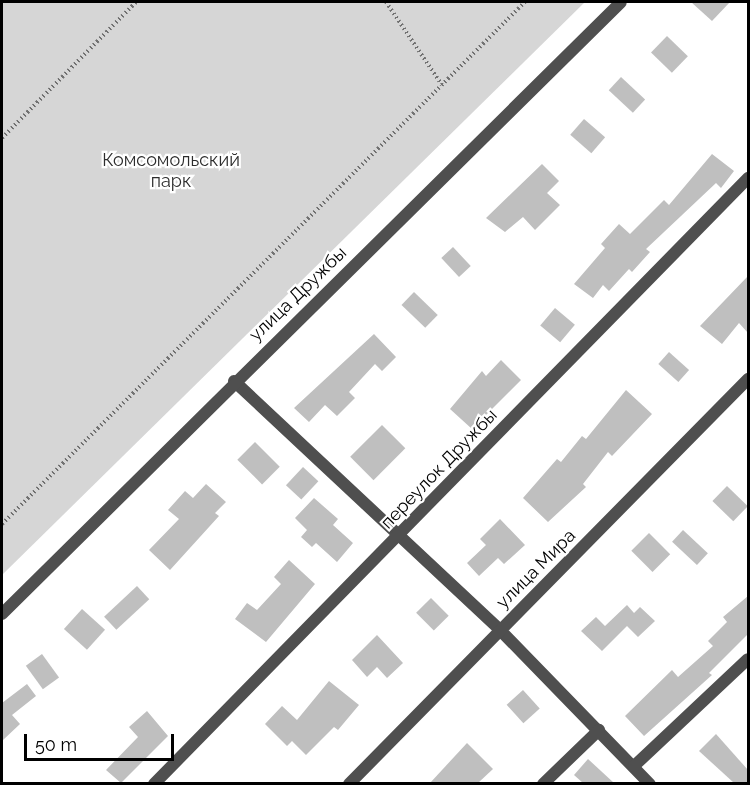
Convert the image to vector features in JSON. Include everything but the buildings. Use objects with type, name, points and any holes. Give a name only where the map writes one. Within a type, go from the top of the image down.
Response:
[{"type":"street","name":"улица Дружбы","points":[[2,614],[234,381],[621,2]]},
{"type":"street","name":"переулок Дружбы","points":[[154,783],[401,535],[748,178]]},
{"type":"street","name":"улица Мира","points":[[349,783],[748,379]]},
{"type":"street","points":[[234,381],[500,630],[650,783]]},
{"type":"street","points":[[634,766],[748,659]]},
{"type":"street","points":[[543,783],[598,730]]},
{"type":"path","points":[[2,138],[136,2]]},
{"type":"path","points":[[386,2],[442,85]]},
{"type":"path","points":[[2,524],[525,2]]},
{"type":"green space","name":"Комсомольский парк","points":[[2,2],[585,2],[2,575]]}]
